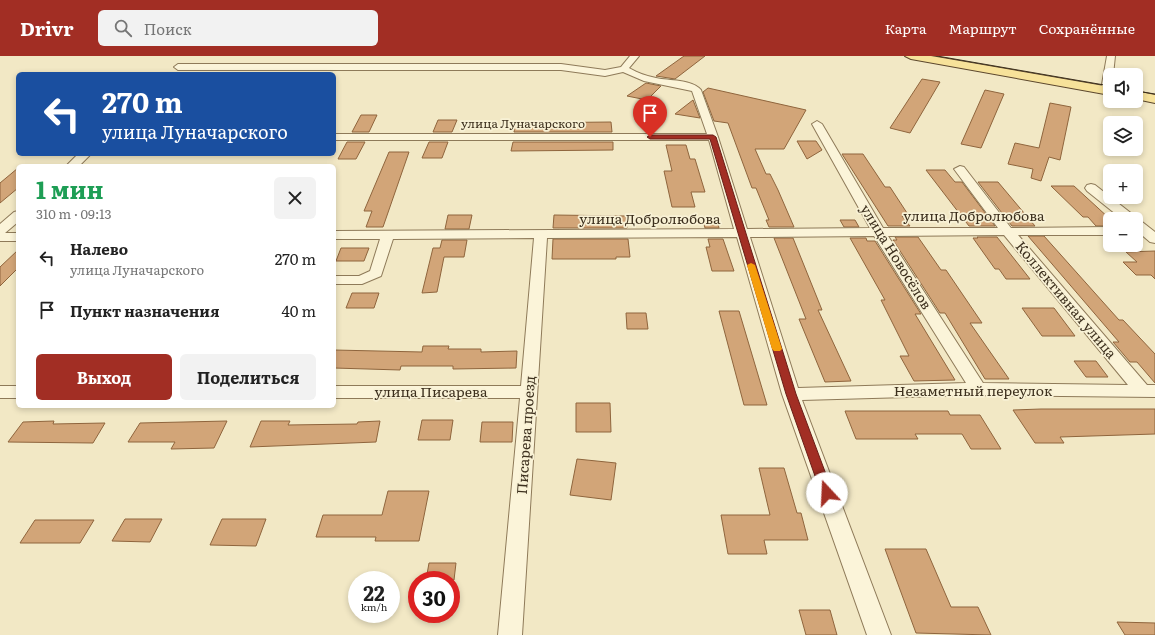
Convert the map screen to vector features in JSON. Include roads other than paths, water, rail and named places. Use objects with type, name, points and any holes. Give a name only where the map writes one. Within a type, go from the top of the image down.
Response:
[{"type":"main road","points":[[911,56],[1103,89]]},
{"type":"main road","points":[[1143,96],[1155,99]]},
{"type":"street","points":[[174,71],[191,56]]},
{"type":"street","points":[[624,69],[635,56]]},
{"type":"street","points":[[1110,68],[1111,56]]},
{"type":"street","points":[[174,71],[561,67],[605,73],[624,69],[641,77],[692,87],[696,90],[713,137],[741,234],[791,394],[879,635]]},
{"type":"street","name":"улица Новосёлов","points":[[817,124],[879,233],[978,389]]},
{"type":"street","name":"улица Луначарского","points":[[336,137],[713,137]]},
{"type":"street","points":[[74,164],[83,156]]},
{"type":"street","name":"Коллективная улица","points":[[960,169],[1008,232],[1149,391]]},
{"type":"street","points":[[1091,188],[1121,212]]},
{"type":"street","points":[[0,231],[16,217]]},
{"type":"street","name":"улица Добролюбова","points":[[336,236],[1103,231]]},
{"type":"street","points":[[336,280],[362,280],[376,273],[388,235]]},
{"type":"street","name":"Писарева проезд","points":[[510,635],[541,235]]},
{"type":"street","points":[[0,237],[16,237]]},
{"type":"street","name":"Незаметный переулок","points":[[791,394],[978,389],[1149,391]]},
{"type":"street","points":[[0,392],[16,392]]},
{"type":"street","name":"улица Писарева","points":[[336,392],[529,392]]},
{"type":"tram line","points":[[937,56],[1103,85]]},
{"type":"tram line","points":[[1143,92],[1155,94]]}]
